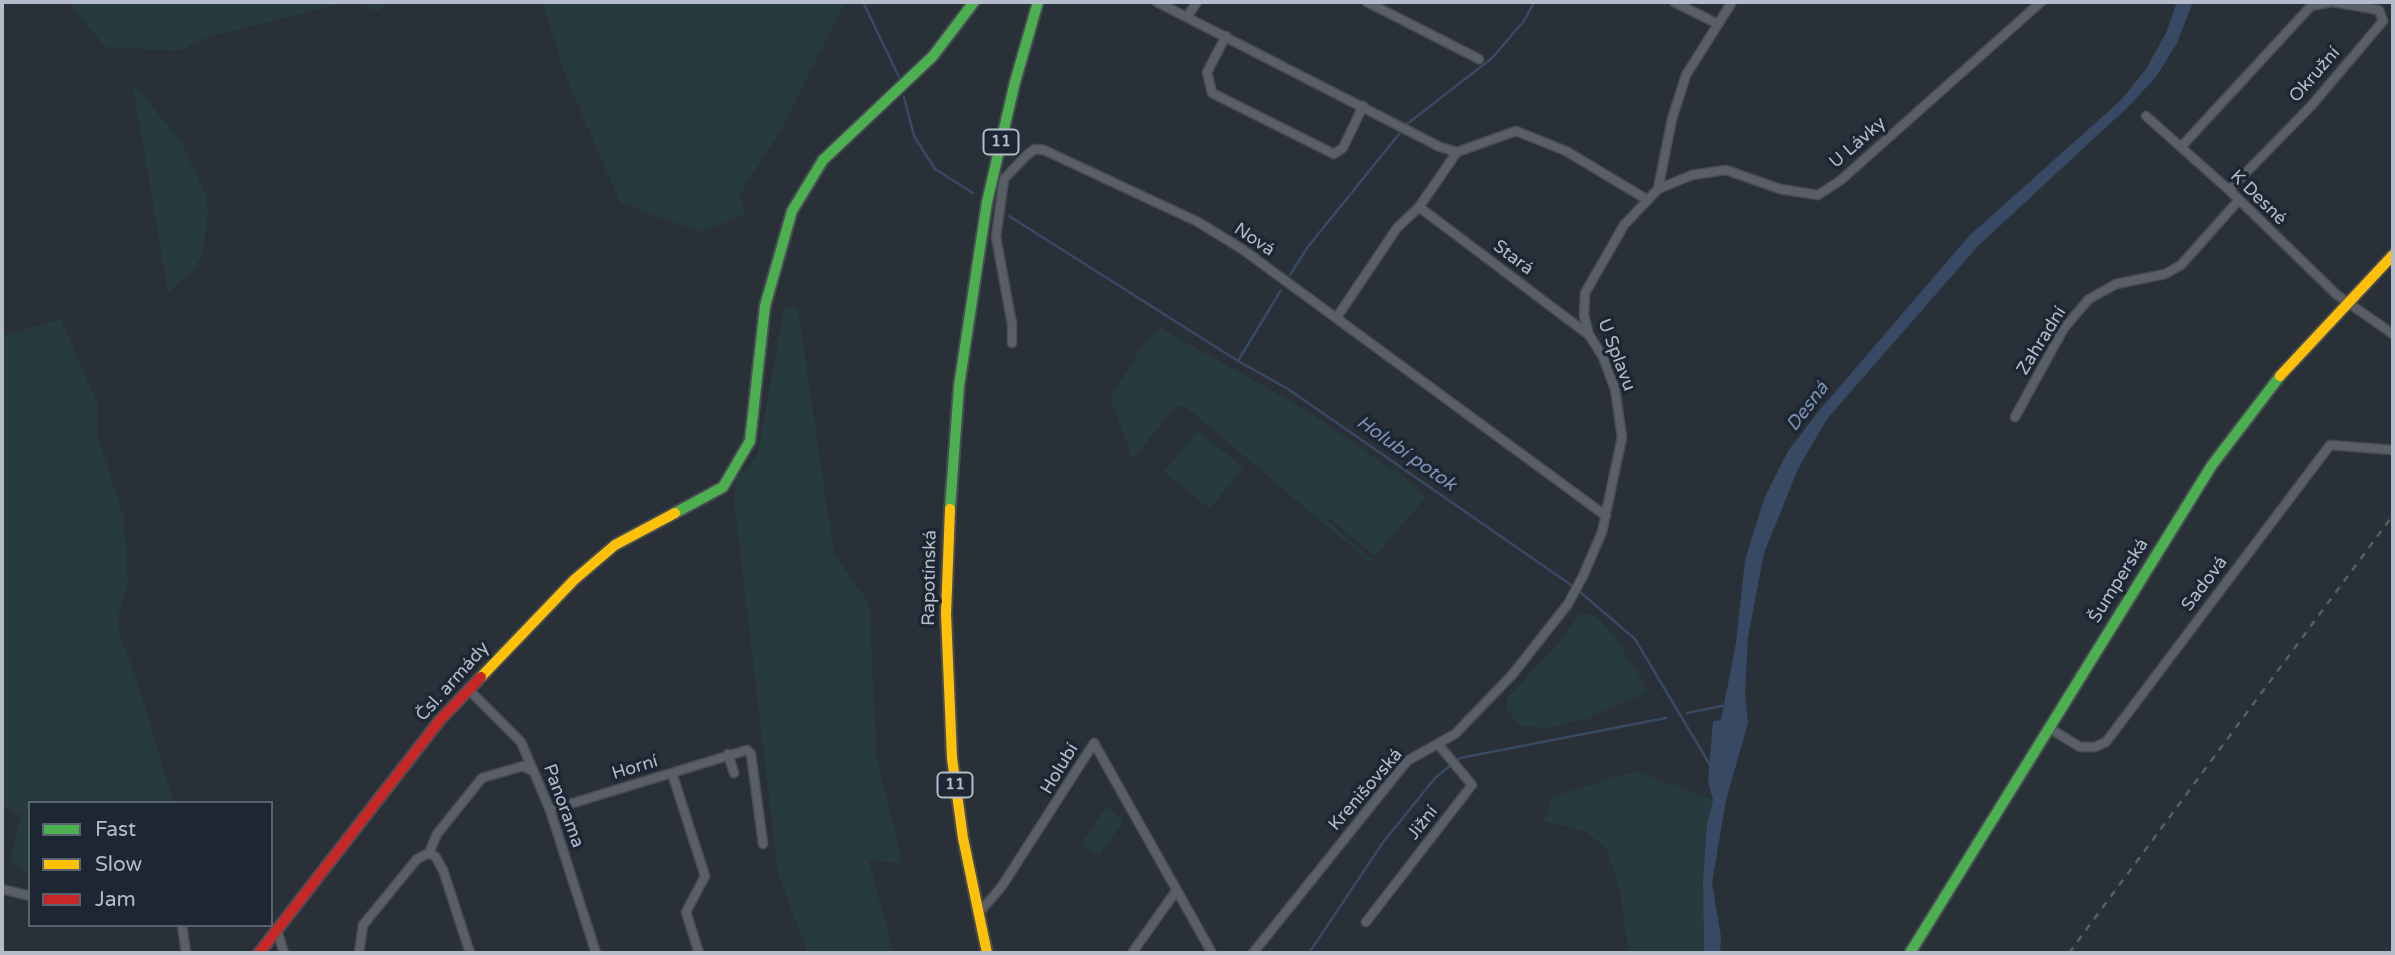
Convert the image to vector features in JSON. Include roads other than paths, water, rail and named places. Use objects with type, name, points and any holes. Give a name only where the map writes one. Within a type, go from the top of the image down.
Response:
[{"type":"street","name":"Čsl. armády","points":[[259,953],[440,720],[574,580],[615,545],[723,487],[750,441],[756,409],[765,306],[792,211],[823,160],[933,56],[974,2]]},
{"type":"street","name":"Rapotínská","points":[[987,953],[952,758],[946,614],[959,386],[987,202],[1015,82],[1038,2]]},
{"type":"street","points":[[1157,2],[1440,147],[1457,152]]},
{"type":"street","points":[[1187,17],[1197,2]]},
{"type":"street","points":[[1367,2],[1479,59]]},
{"type":"street","points":[[1674,2],[1718,24]]},
{"type":"street","points":[[1658,189],[1672,119],[1686,75],[1732,2]]},
{"type":"street","name":"U Lávky","points":[[1658,189],[1692,175],[1726,170],[1780,189],[1818,195],[1841,180],[2041,2]]},
{"type":"street","name":"Okružní","points":[[2181,147],[2311,6],[2332,2],[2379,10],[2383,20],[2312,105],[2229,190]]},
{"type":"street","points":[[1226,36],[1207,72],[1212,93],[1334,155],[1343,148],[1363,106]]},
{"type":"street","name":"K Desné","points":[[2146,116],[2229,190],[2347,303]]},
{"type":"street","points":[[1336,317],[1397,228],[1419,207],[1457,152],[1516,131],[1566,151],[1646,199]]},
{"type":"street","name":"Nová","points":[[1012,343],[1012,324],[995,230],[1004,179],[1035,149],[1051,152],[1198,222],[1242,249],[1606,516]]},
{"type":"street","name":"U Splavu","points":[[1571,599],[1602,532],[1622,437],[1615,389],[1603,357],[1589,335],[1584,315],[1585,293],[1624,225],[1658,189]]},
{"type":"street","name":"Zahradní","points":[[2015,417],[2064,328],[2089,299],[2116,284],[2165,274],[2181,265],[2238,201]]},
{"type":"street","name":"Stará","points":[[1419,207],[1589,335]]},
{"type":"street","name":"Šumperská","points":[[1910,953],[2230,440],[2273,384],[2393,255]]},
{"type":"street","points":[[2347,303],[2393,334]]},
{"type":"street","name":"Sadová","points":[[2049,728],[2080,747],[2095,747],[2106,742],[2330,445],[2393,450]]},
{"type":"street","name":"Krenišovská","points":[[1253,953],[1407,761],[1455,734],[1512,675],[1571,599]]},
{"type":"street","name":"Panorama","points":[[468,690],[521,742],[550,810],[596,953]]},
{"type":"street","name":"Holubí","points":[[978,914],[1002,886],[1094,743],[1176,891]]},
{"type":"street","name":"Jižní","points":[[1366,922],[1472,786],[1438,744]]},
{"type":"street","points":[[734,773],[728,754],[747,750],[751,754],[763,844]]},
{"type":"street","name":"Horní","points":[[550,810],[728,754]]},
{"type":"street","points":[[359,953],[363,925],[417,859],[429,853],[437,834],[482,778],[523,766],[534,772]]},
{"type":"street","points":[[672,773],[705,876],[686,912],[699,953]]},
{"type":"street","points":[[429,853],[435,856],[443,870],[470,953]]},
{"type":"street","points":[[2,889],[28,896]]},
{"type":"street","points":[[1132,953],[1176,891],[1212,953]]},
{"type":"street","points":[[182,927],[186,953]]},
{"type":"street","points":[[276,930],[284,953]]},
{"type":"water","points":[[2177,2],[2193,2],[2177,43],[2156,77],[2129,106],[1978,246],[1827,419],[1798,469],[1764,553],[1748,637],[1745,693],[1748,723],[1726,800],[1712,883],[1721,937],[1720,953],[1704,953],[1703,882],[1707,824],[1713,800],[1708,781],[1713,721],[1721,720],[1736,643],[1745,560],[1764,499],[1788,451],[1818,412],[1969,236],[2121,100],[2146,69],[2166,33]]},
{"type":"waterway","name":"Holubí potok","points":[[863,2],[899,77]]},
{"type":"waterway","points":[[1407,124],[1492,58],[1524,21],[1534,2]]},
{"type":"waterway","name":"Holubí potok","points":[[904,97],[914,136],[935,169],[973,193]]},
{"type":"waterway","points":[[1290,275],[1307,248],[1399,134]]},
{"type":"waterway","name":"Holubí potok","points":[[1009,216],[1238,361],[1288,389],[1574,587]]},
{"type":"waterway","points":[[1238,361],[1281,290]]},
{"type":"waterway","name":"Holubí potok","points":[[1579,591],[1635,639],[1710,765]]},
{"type":"waterway","points":[[1687,713],[1726,705]]},
{"type":"waterway","points":[[1309,953],[1384,841],[1436,777],[1460,758],[1666,718]]},
{"type":"railway","points":[[2069,953],[2393,515]]},
{"type":"water label","name":"Desná","points":[[1808,407]]}]
